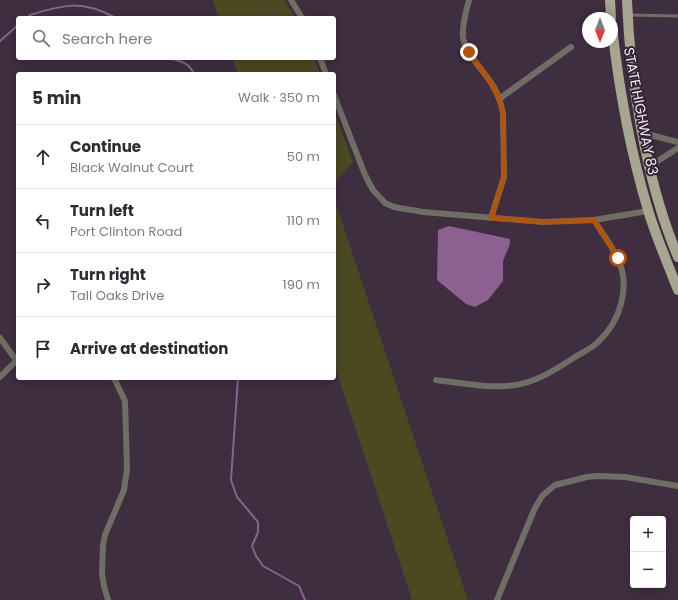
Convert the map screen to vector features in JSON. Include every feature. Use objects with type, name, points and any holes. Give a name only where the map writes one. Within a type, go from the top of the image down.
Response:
[{"type":"main road","points":[[610,0],[611,12]]},
{"type":"main road","name":"STATE HIGHWAY 83","points":[[627,0],[632,68],[643,133],[657,194],[678,257]]},
{"type":"main road","name":"STATE HIGHWAY 83","points":[[615,48],[621,98],[629,138],[648,211],[678,290]]},
{"type":"street","points":[[292,0],[301,16]]},
{"type":"street","points":[[470,0],[464,17],[463,36],[465,46],[493,85],[503,113],[504,177],[491,218]]},
{"type":"street","points":[[499,99],[571,47]]},
{"type":"street","points":[[321,60],[325,72]]},
{"type":"street","points":[[336,100],[365,175],[373,190],[385,203],[394,207],[410,210],[543,222],[594,220],[648,211]]},
{"type":"street","points":[[643,133],[678,142]]},
{"type":"street","points":[[650,166],[678,148]]},
{"type":"street","points":[[436,380],[500,386],[526,384],[551,373],[597,343],[610,330],[620,309],[623,286],[621,267],[618,258],[594,220]]},
{"type":"street","points":[[0,338],[16,358]]},
{"type":"street","points":[[0,377],[16,360]]},
{"type":"street","points":[[108,600],[102,573],[103,545],[105,535],[124,490],[127,469],[125,400],[115,380]]},
{"type":"street","points":[[497,600],[534,510],[542,496],[555,485],[587,477],[598,476],[625,477],[678,486]]},
{"type":"lane","points":[[628,16],[678,16]]},
{"type":"shaded area","points":[[213,0],[284,0],[294,16],[218,16]]},
{"type":"shaded area","points":[[234,60],[315,60],[319,72],[237,72]]},
{"type":"shaded area","points":[[336,116],[353,162],[336,181]]},
{"type":"shaded area","points":[[336,204],[468,600],[412,600],[336,370]]},
{"type":"shaded area","points":[[449,226],[510,239],[510,244],[503,261],[503,281],[488,300],[475,307],[466,304],[437,280],[438,230]]},
{"type":"waterway","points":[[29,16],[42,11],[64,6],[83,6],[93,8],[112,16]]},
{"type":"waterway","points":[[0,41],[16,27]]},
{"type":"waterway","points":[[176,60],[186,64],[193,72]]},
{"type":"waterway","points":[[238,380],[231,480],[237,497],[258,522],[258,532],[252,546],[256,556],[263,566],[299,586],[305,600]]},
{"type":"route","points":[[469,52],[493,85],[501,103],[503,113],[504,177],[491,218],[513,221],[543,222],[594,220],[618,258]]}]
